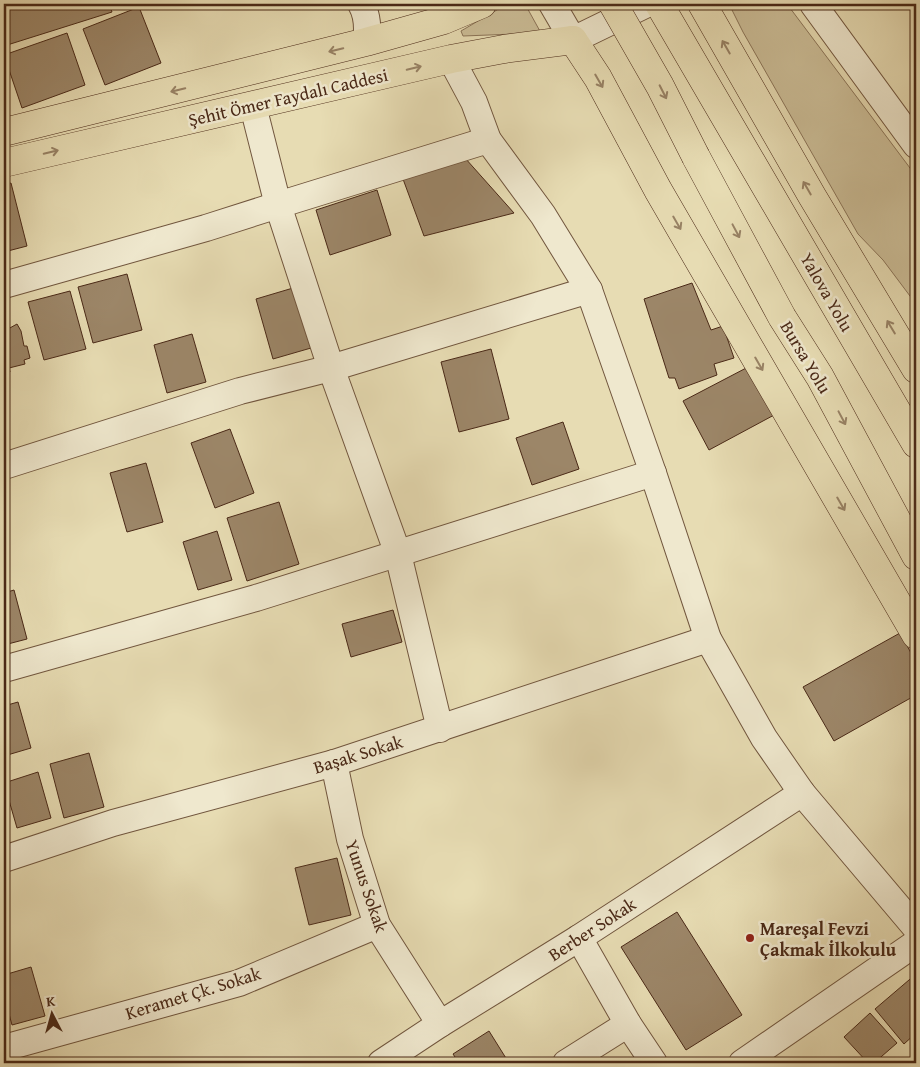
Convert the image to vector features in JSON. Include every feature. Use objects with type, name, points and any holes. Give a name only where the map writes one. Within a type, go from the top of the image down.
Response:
[{"type":"main road","name":"Şehit Ömer Faydalı Caddesi","points":[[4,132],[366,42],[444,20],[482,4]]},
{"type":"main road","name":"Bursa Yolu","points":[[613,4],[660,86],[782,317],[820,377],[916,556]]},
{"type":"main road","name":"Yalova Yolu","points":[[659,4],[916,444]]},
{"type":"main road","points":[[702,4],[812,196],[916,369]]},
{"type":"main road","name":"Şehit Ömer Faydalı Caddesi","points":[[4,163],[451,59],[504,49],[573,40]]},
{"type":"main road","points":[[573,40],[598,78],[658,190],[916,635]]},
{"type":"street","points":[[361,4],[365,11],[368,26],[366,42]]},
{"type":"street","points":[[552,4],[573,40],[647,4]]},
{"type":"street","points":[[813,4],[916,145]]},
{"type":"street","points":[[451,59],[474,102],[488,140],[544,215],[588,290],[653,473],[708,639],[764,738],[802,793],[916,928]]},
{"type":"street","points":[[253,106],[278,204],[331,368],[398,554],[440,729]]},
{"type":"street","points":[[4,285],[206,228],[488,140]]},
{"type":"street","points":[[4,466],[240,391],[331,368],[588,290]]},
{"type":"street","points":[[4,670],[256,598],[653,473]]},
{"type":"street","name":"Başak Sokak","points":[[4,859],[113,823],[334,763],[708,639]]},
{"type":"street","name":"Yunus Sokak","points":[[334,763],[350,839],[377,925],[440,1024]]},
{"type":"street","name":"Berber Sokak","points":[[381,1063],[802,793]]},
{"type":"street","name":"Keramet Çk. Sokak","points":[[4,1048],[239,983],[377,925]]},
{"type":"street","points":[[578,938],[628,1024],[654,1063]]},
{"type":"street","points":[[742,1063],[916,943]]},
{"type":"street","points":[[566,1063],[628,1024]]},
{"type":"shaded area","points":[[507,4],[525,4],[541,33],[463,36],[461,31]]},
{"type":"shaded area","points":[[732,4],[787,4],[916,176],[916,304],[883,260],[858,234],[743,32],[732,10]]},
{"type":"building","points":[[4,4],[109,4],[112,12],[4,46]]},
{"type":"building","points":[[139,7],[161,63],[105,85],[83,29]]},
{"type":"building","points":[[67,33],[85,85],[22,108],[4,55]]},
{"type":"building","points":[[465,158],[514,213],[424,236],[403,179]]},
{"type":"building","points":[[11,183],[27,246],[4,252],[4,185]]},
{"type":"building","points":[[377,190],[391,235],[330,255],[316,210]]},
{"type":"building","points":[[127,274],[142,330],[93,343],[78,287]]},
{"type":"building","points":[[692,283],[711,330],[723,326],[734,358],[714,364],[717,375],[679,389],[675,378],[669,378],[644,299]]},
{"type":"building","points":[[293,288],[311,348],[273,359],[256,299]]},
{"type":"building","points":[[70,291],[86,349],[44,360],[28,302]]},
{"type":"building","points":[[17,324],[30,358],[24,360],[25,364],[9,368],[10,372],[4,373],[4,336],[9,334],[8,329]]},
{"type":"building","points":[[192,334],[206,382],[167,393],[154,345]]},
{"type":"building","points":[[491,349],[509,419],[459,432],[441,362]]},
{"type":"building","points":[[750,366],[776,414],[709,450],[683,401]]},
{"type":"building","points":[[563,422],[579,469],[532,485],[516,438]]},
{"type":"building","points":[[230,429],[254,493],[215,508],[191,443]]},
{"type":"building","points":[[146,463],[163,522],[127,532],[110,473]]},
{"type":"building","points":[[279,502],[299,564],[247,581],[227,518]]},
{"type":"building","points":[[217,531],[232,580],[198,590],[183,542]]},
{"type":"building","points":[[14,590],[27,639],[4,645],[4,593]]},
{"type":"building","points":[[393,610],[402,642],[351,657],[342,624]]},
{"type":"building","points":[[900,633],[916,662],[916,695],[834,741],[803,687]]},
{"type":"building","points":[[18,702],[31,748],[4,756],[4,706]]},
{"type":"building","points":[[89,753],[104,807],[64,818],[50,764]]},
{"type":"building","points":[[38,772],[51,818],[17,828],[4,783]]},
{"type":"building","points":[[337,858],[351,915],[309,925],[295,868]]},
{"type":"building","points":[[677,912],[742,1015],[686,1050],[621,947]]},
{"type":"building","points":[[31,967],[45,1016],[12,1025],[4,995],[4,975]]},
{"type":"building","points":[[916,974],[916,1033],[904,1044],[875,1009]]},
{"type":"building","points":[[870,1013],[897,1043],[874,1063],[868,1063],[844,1037]]},
{"type":"building","points":[[489,1031],[509,1063],[459,1063],[453,1054]]},
{"type":"place","name":"Mareşal Fevzi Çakmak İlkokulu","points":[[750,938]]}]
